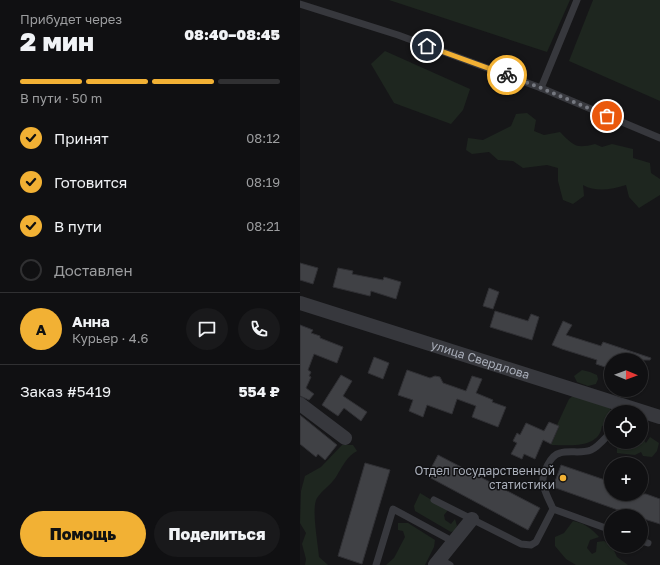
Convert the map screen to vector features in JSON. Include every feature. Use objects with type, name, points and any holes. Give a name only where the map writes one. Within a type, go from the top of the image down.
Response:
[{"type":"street","name":"улица Свердлова","points":[[300,303],[611,405]]},
{"type":"street","points":[[300,404],[345,438]]},
{"type":"street","name":"улица Свердлова","points":[[648,414],[660,417]]},
{"type":"street","points":[[442,563],[454,542],[472,520]]},
{"type":"lane","points":[[541,88],[577,0]]},
{"type":"lane","points":[[300,4],[398,35],[541,88],[660,138]]},
{"type":"lane","points":[[434,500],[521,544],[531,545],[536,542],[553,510],[543,484],[544,475],[555,454],[590,450],[595,448],[604,439]]},
{"type":"lane","points":[[376,565],[393,509],[454,542]]},
{"type":"lane","points":[[553,510],[604,528]]},
{"type":"shaded area","points":[[389,0],[570,0],[547,52]]},
{"type":"shaded area","points":[[593,0],[660,0],[660,101],[569,61]]},
{"type":"shaded area","points":[[385,51],[470,89],[463,110],[451,124],[394,103],[371,64]]},
{"type":"shaded area","points":[[527,113],[536,120],[534,131],[544,135],[560,132],[572,143],[579,146],[595,144],[602,147],[612,144],[633,149],[633,158],[650,163],[651,173],[660,179],[660,195],[639,208],[629,197],[626,185],[599,190],[583,185],[584,196],[573,204],[563,200],[558,181],[558,168],[547,165],[523,168],[513,161],[498,160],[489,152],[472,154],[466,150],[468,138],[483,140],[511,126],[516,114]]},
{"type":"shaded area","points":[[582,370],[597,375],[598,379],[596,384],[588,386],[577,382],[574,376]]},
{"type":"shaded area","points":[[573,396],[606,405],[604,405],[604,426],[602,426],[600,433],[595,439],[589,442],[574,445],[551,445],[559,427],[557,425],[569,399]]},
{"type":"shaded area","points":[[650,437],[659,443],[657,451],[652,457],[643,456],[641,452],[635,455],[617,453],[617,449],[648,449],[648,440]]},
{"type":"shaded area","points":[[342,445],[353,445],[357,451],[348,459],[334,480],[319,495],[315,503],[319,557],[328,565],[305,565],[306,559],[302,544],[306,533],[300,523],[301,491],[305,476],[321,467]]},
{"type":"shaded area","points":[[420,493],[448,510],[444,515],[445,520],[451,524],[455,519],[457,526],[454,531],[451,532],[415,511],[414,506]]},
{"type":"shaded area","points":[[573,521],[587,526],[599,537],[590,540],[587,548],[592,554],[596,552],[597,542],[604,541],[604,553],[615,553],[617,557],[628,565],[576,565],[566,559],[555,546],[555,537],[564,533]]},
{"type":"shaded area","points":[[398,523],[408,523],[435,540],[434,547],[425,565],[386,565],[394,558],[405,537],[403,531],[398,530]]},
{"type":"building","points":[[300,263],[318,268],[313,284],[300,280]]},
{"type":"building","points":[[338,268],[353,271],[352,274],[383,280],[384,277],[401,282],[396,299],[371,291],[370,296],[333,287]]},
{"type":"building","points":[[489,288],[499,292],[493,309],[483,306]]},
{"type":"building","points":[[495,311],[528,321],[531,314],[539,317],[532,340],[490,327]]},
{"type":"building","points":[[563,321],[572,325],[566,335],[601,346],[603,342],[636,353],[604,353],[604,367],[596,364],[597,360],[552,345]]},
{"type":"building","points":[[300,325],[313,330],[311,333],[320,336],[320,338],[343,347],[337,363],[314,354],[308,370],[311,372],[309,376],[311,377],[306,388],[314,394],[309,400],[300,396]]},
{"type":"building","points":[[374,357],[389,363],[383,379],[368,373]]},
{"type":"building","points":[[407,370],[430,378],[435,376],[440,377],[443,383],[466,391],[472,376],[482,379],[476,393],[493,400],[492,402],[506,407],[498,427],[472,417],[476,406],[457,399],[452,414],[427,405],[423,417],[409,411],[413,400],[398,395]]},
{"type":"building","points":[[341,375],[352,381],[343,396],[367,412],[361,421],[344,408],[338,416],[322,405]]},
{"type":"building","points":[[300,415],[337,445],[325,460],[318,454],[316,457],[300,444]]},
{"type":"building","points":[[549,422],[559,426],[551,444],[543,440],[535,459],[524,454],[522,459],[511,454],[517,443],[513,441],[517,433],[520,435],[526,423],[544,431]]},
{"type":"building","points":[[438,455],[540,508],[528,530],[427,476]]},
{"type":"building","points":[[365,463],[390,470],[362,564],[338,556]]},
{"type":"building","points":[[561,465],[604,480],[604,501],[648,501],[648,495],[660,499],[660,524],[648,520],[648,509],[615,509],[553,487]]},
{"type":"way so far","points":[[507,75],[607,116]]},
{"type":"place","name":"Отдел государственной статистики","points":[[563,478]]},
{"type":"route","points":[[427,46],[507,75]]}]
